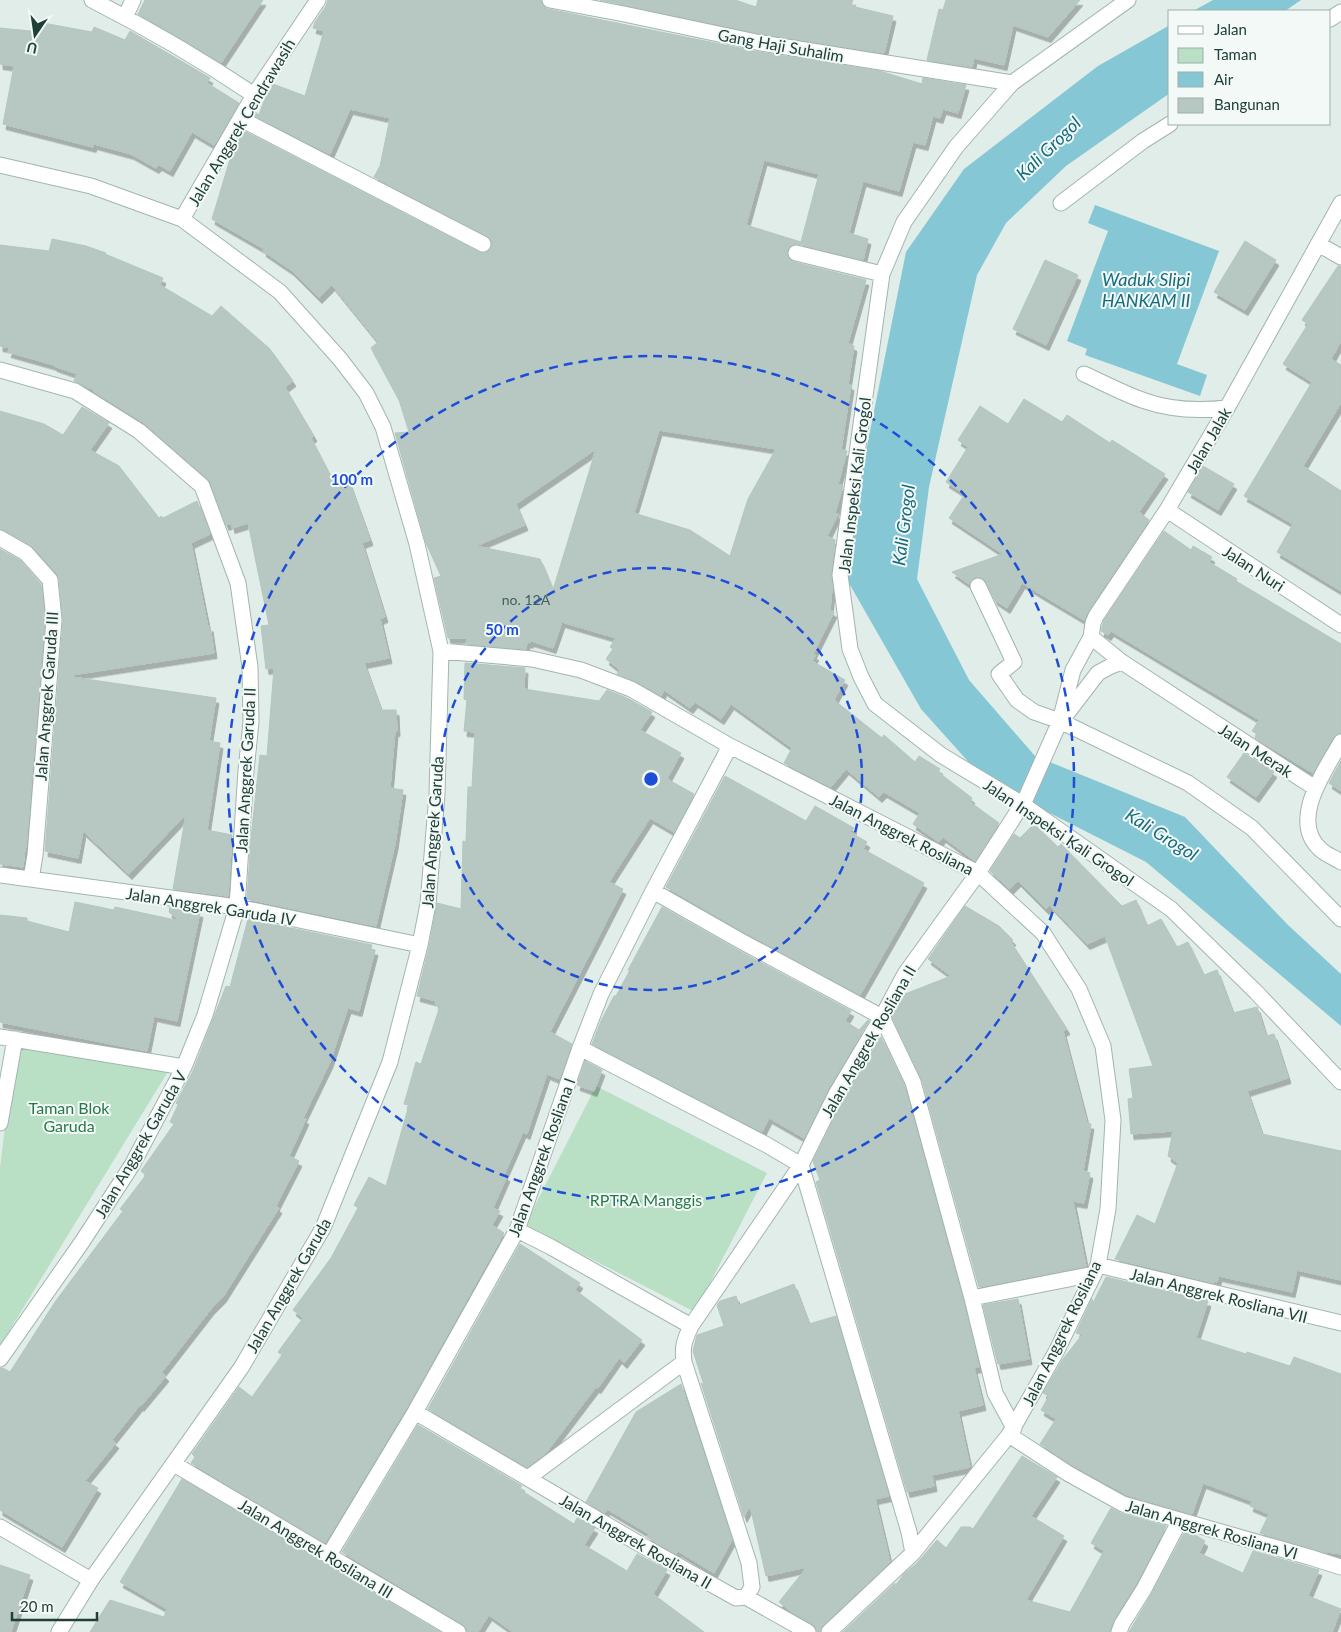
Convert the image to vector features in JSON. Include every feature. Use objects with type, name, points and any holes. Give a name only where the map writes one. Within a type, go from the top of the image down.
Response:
[{"type":"street","points":[[92,0],[224,74],[254,95]]},
{"type":"street","points":[[125,17],[133,0]]},
{"type":"street","name":"Jalan Anggrek Cendrawasih","points":[[182,219],[254,95],[318,0]]},
{"type":"street","name":"Gang Haji Suhalim","points":[[550,0],[626,7],[760,43],[1012,83]]},
{"type":"street","name":"Jalan Inspeksi Kali Grogol","points":[[1128,0],[1012,83],[956,147],[904,222],[882,274],[840,575],[850,649],[861,677],[875,704],[941,756],[1023,802],[1171,909],[1256,992],[1341,1082]]},
{"type":"street","points":[[241,118],[483,244]]},
{"type":"street","points":[[1061,203],[1143,141],[1168,125]]},
{"type":"street","name":"Jalan Anggrek Garuda","points":[[0,165],[91,186],[182,219],[280,292],[340,359],[366,393],[383,428],[417,544],[441,651],[437,794],[428,904],[420,945],[390,1062],[323,1228],[241,1368],[91,1580],[59,1632]]},
{"type":"street","name":"Jalan Jalak","points":[[1091,637],[1091,630],[1096,616],[1167,510],[1227,408],[1341,204]]},
{"type":"street","points":[[1318,244],[1341,257]]},
{"type":"street","points":[[796,253],[882,274]]},
{"type":"street","name":"Jalan Anggrek Garuda II","points":[[0,370],[75,391],[139,431],[202,486],[238,583],[250,667],[251,722],[237,907]]},
{"type":"street","points":[[1084,374],[1145,401],[1176,408],[1209,410],[1227,408]]},
{"type":"street","name":"Jalan Nuri","points":[[1167,510],[1341,625]]},
{"type":"street","name":"Jalan Anggrek Garuda III","points":[[0,538],[26,553],[50,580],[54,620],[35,855],[31,878]]},
{"type":"street","points":[[978,586],[1014,662],[999,674],[1016,700],[1057,728],[1188,783],[1252,828],[1341,919]]},
{"type":"street","points":[[1091,637],[1122,662]]},
{"type":"street","name":"Jalan Anggrek Rosliana II","points":[[746,1598],[752,1587],[749,1563],[684,1362],[682,1350],[684,1340],[691,1326],[801,1165],[836,1094],[905,974],[978,873],[1023,802],[1057,728],[1074,670],[1091,637]]},
{"type":"street","name":"Jalan Anggrek Rosliana","points":[[441,651],[532,658],[582,670],[631,689],[730,746],[978,873],[1043,933],[1079,989],[1103,1046],[1113,1120],[1108,1209],[1096,1270],[1056,1352],[1012,1431],[913,1553],[829,1632]]},
{"type":"street","name":"Jalan Anggrek Rosliana II","points":[[1057,728],[1098,672],[1122,662]]},
{"type":"street","name":"Jalan Merak","points":[[1122,662],[1315,788]]},
{"type":"street","points":[[1341,742],[1315,788],[1309,809],[1308,832],[1322,850],[1341,862]]},
{"type":"street","name":"Jalan Anggrek Rosliana I","points":[[329,1555],[415,1412],[517,1230],[580,1048],[601,994],[730,746]]},
{"type":"street","name":"Jalan Anggrek Garuda IV","points":[[0,875],[237,907],[420,945]]},
{"type":"street","points":[[653,891],[882,1017],[913,1082],[996,1393],[1012,1431]]},
{"type":"street","name":"Jalan Anggrek Garuda V","points":[[0,1358],[82,1242],[132,1165],[184,1066],[205,1015],[237,907]]},
{"type":"street","points":[[0,1123],[7,1038],[184,1066]]},
{"type":"street","points":[[580,1048],[767,1145],[801,1165],[906,1522],[913,1553]]},
{"type":"street","points":[[517,1230],[691,1326]]},
{"type":"street","points":[[972,1298],[1096,1270]]},
{"type":"street","name":"Jalan Anggrek Rosliana VII","points":[[1096,1270],[1341,1323]]},
{"type":"street","points":[[528,1478],[684,1362]]},
{"type":"street","name":"Jalan Anggrek Rosliana II","points":[[415,1412],[736,1598],[746,1598],[808,1632]]},
{"type":"street","name":"Jalan Anggrek Rosliana VI","points":[[1012,1431],[1069,1474],[1122,1504],[1341,1567]]},
{"type":"street","name":"Jalan Anggrek Rosliana III","points":[[174,1464],[458,1632]]},
{"type":"street","points":[[1119,1632],[1180,1520]]},
{"type":"street","points":[[0,1528],[91,1580]]},
{"type":"green space","name":"Taman Blok Garuda","points":[[15,1046],[169,1070],[0,1346],[0,1168]]},
{"type":"green space","name":"RPTRA Manggis","points":[[596,1086],[767,1173],[695,1312],[525,1225]]},
{"type":"water","points":[[1213,0],[1301,0],[1286,10],[1195,10]]},
{"type":"water","name":"Kali Grogol","points":[[1168,26],[1168,94],[1066,166],[1006,223],[977,275],[929,487],[917,579],[969,680],[1035,756],[1185,817],[1288,925],[1341,974],[1341,1026],[1146,862],[1026,801],[973,767],[921,709],[842,571],[906,252],[964,169],[1098,66]]},
{"type":"water","name":"Waduk Slipi HANKAM II","points":[[1095,205],[1219,251],[1177,364],[1207,375],[1200,396],[1085,355],[1087,349],[1067,341],[1108,231],[1088,223]]},
{"type":"building","points":[[145,0],[263,0],[221,63],[138,14]]},
{"type":"building","points":[[328,0],[541,0],[544,7],[548,9],[759,52],[880,71],[922,84],[923,78],[966,85],[958,113],[943,109],[940,118],[933,116],[925,145],[913,142],[899,191],[863,181],[849,233],[868,239],[863,260],[798,244],[790,246],[787,251],[789,259],[794,262],[866,280],[848,343],[854,346],[848,384],[851,385],[841,450],[847,451],[838,484],[843,486],[835,513],[838,514],[827,536],[835,540],[831,574],[830,610],[834,612],[813,654],[816,655],[812,661],[845,680],[834,700],[882,738],[884,735],[915,762],[919,756],[940,769],[938,772],[972,798],[970,802],[999,823],[975,861],[943,837],[939,842],[913,824],[920,813],[884,792],[879,797],[846,769],[831,787],[784,763],[792,748],[731,704],[721,719],[695,702],[690,708],[664,690],[661,696],[636,681],[617,674],[620,670],[606,659],[613,649],[610,647],[616,638],[562,622],[553,648],[531,641],[530,643],[527,642],[526,649],[466,644],[467,638],[448,638],[434,578],[441,576],[426,543],[395,433],[409,432],[399,400],[371,348],[378,342],[332,285],[319,298],[291,270],[263,251],[264,249],[212,219],[230,155],[244,131],[479,252],[484,253],[491,249],[492,243],[487,236],[374,177],[380,166],[390,118],[350,109],[330,154],[253,115],[255,112],[259,115],[267,92],[273,84],[305,96],[324,31],[313,28]],"holes":[[[764,160],[819,174],[801,242],[746,225]],[[659,430],[776,449],[748,499],[730,556],[690,530],[634,513]],[[596,449],[553,590],[540,559],[476,546],[525,525],[516,504]]]},
{"type":"building","points":[[600,0],[735,0],[756,7],[758,0],[853,0],[851,6],[893,16],[884,53],[763,34]]},
{"type":"building","points":[[946,0],[1080,0],[1048,37],[1013,25],[1004,65],[974,58],[972,67],[927,60],[939,9],[943,10]]},
{"type":"building","points":[[43,23],[92,32],[94,27],[125,40],[130,31],[210,78],[207,83],[239,103],[214,145],[192,132],[170,171],[159,165],[156,168],[131,154],[94,144],[93,147],[3,124],[14,66],[0,64],[0,28],[41,32]]},
{"type":"building","points":[[52,239],[86,246],[106,253],[163,278],[160,285],[212,316],[221,306],[270,349],[293,381],[285,387],[314,436],[311,438],[336,486],[349,482],[370,540],[362,543],[385,617],[380,619],[389,658],[364,663],[381,710],[396,710],[397,731],[395,731],[390,788],[403,790],[395,844],[376,926],[247,899],[251,838],[260,755],[267,756],[274,668],[266,669],[261,626],[269,625],[248,523],[232,528],[231,523],[226,525],[208,479],[144,423],[94,390],[74,381],[77,374],[54,365],[8,352],[10,348],[0,346],[0,245],[49,251]]},
{"type":"building","points":[[1245,241],[1276,260],[1245,310],[1214,292]]},
{"type":"building","points":[[1045,260],[1078,275],[1046,345],[1013,329]]},
{"type":"building","points":[[1338,266],[1341,266],[1341,341],[1331,359],[1341,365],[1341,403],[1303,466],[1341,491],[1341,591],[1277,552],[1293,524],[1244,496],[1312,382],[1283,364],[1308,324],[1302,320]]},
{"type":"building","points":[[1024,399],[1062,422],[1067,415],[1110,443],[1112,440],[1165,474],[1139,512],[1149,520],[1088,611],[1084,620],[1022,583],[1007,608],[995,600],[983,578],[974,577],[969,584],[952,572],[1003,554],[949,518],[965,494],[946,482],[968,447],[958,440],[980,406],[1008,424]]},
{"type":"building","points":[[82,407],[109,423],[90,450],[119,466],[159,518],[161,516],[163,518],[197,501],[210,534],[191,543],[208,627],[210,626],[214,653],[65,676],[216,698],[209,741],[220,743],[207,830],[232,835],[228,896],[173,889],[186,814],[129,874],[83,831],[78,858],[45,851],[63,621],[59,579],[57,574],[33,547],[5,530],[0,529],[0,411],[44,424],[63,435]]},
{"type":"building","points":[[1203,466],[1234,484],[1218,510],[1188,492]]},
{"type":"building","points":[[1164,531],[1191,550],[1193,546],[1212,557],[1209,562],[1237,579],[1236,581],[1341,644],[1341,733],[1333,737],[1313,773],[1255,738],[1257,734],[1252,731],[1259,720],[1111,631],[1108,635],[1101,631],[1104,620]]},
{"type":"building","points":[[0,549],[20,560],[41,584],[45,620],[23,867],[0,864]]},
{"type":"building","points":[[465,663],[525,668],[524,689],[599,701],[607,690],[627,698],[652,712],[640,730],[681,753],[667,779],[694,794],[674,832],[650,818],[609,882],[623,889],[550,1032],[572,1044],[559,1079],[547,1074],[527,1134],[523,1132],[504,1175],[507,1176],[493,1208],[500,1211],[492,1225],[504,1233],[407,1407],[325,1543],[191,1463],[195,1457],[192,1454],[239,1387],[252,1397],[282,1355],[278,1352],[303,1318],[293,1310],[331,1258],[358,1208],[354,1205],[369,1177],[386,1186],[409,1105],[404,1104],[416,1062],[421,1064],[440,1006],[435,1004],[436,1001],[417,996],[437,903],[461,909],[463,841],[466,842],[468,787],[472,787],[475,732],[464,731],[467,700],[464,699]]},
{"type":"building","points":[[1244,753],[1274,772],[1256,797],[1227,777]]},
{"type":"building","points":[[1341,761],[1341,791],[1329,783]]},
{"type":"building","points":[[725,776],[806,821],[815,806],[854,828],[850,832],[867,842],[863,849],[924,883],[860,995],[666,887]]},
{"type":"building","points":[[1034,824],[1058,847],[1061,844],[1122,906],[1136,900],[1147,926],[1161,919],[1177,947],[1188,942],[1204,975],[1217,970],[1233,1013],[1257,1007],[1266,1036],[1274,1034],[1288,1078],[1247,1091],[1262,1134],[1341,1151],[1341,1280],[1297,1270],[1292,1292],[1219,1276],[1217,1282],[1214,1281],[1214,1283],[1115,1259],[1137,1215],[1155,1224],[1178,1163],[1168,1156],[1173,1131],[1131,1134],[1128,1099],[1133,1098],[1129,1069],[1153,1066],[1105,936],[1087,944],[1050,905],[1046,909],[1018,881],[1010,889],[990,871],[1014,834],[1020,838]]},
{"type":"building","points":[[75,902],[114,910],[115,907],[180,921],[169,912],[170,907],[200,912],[177,1021],[154,1016],[147,1051],[0,1022],[0,915],[27,918],[27,921],[69,932]]},
{"type":"building","points":[[965,906],[999,926],[1013,940],[1011,942],[1067,1029],[1063,1031],[1087,1123],[1091,1124],[1083,1171],[1090,1173],[1084,1203],[1073,1201],[1086,1266],[979,1287],[922,1080],[892,1017],[905,994],[951,976],[928,959]]},
{"type":"building","points":[[662,907],[851,1011],[845,1021],[859,1030],[869,1021],[828,1089],[804,1138],[769,1118],[762,1132],[592,1044],[601,1021],[630,970],[628,970]]},
{"type":"building","points":[[248,919],[372,945],[371,949],[375,950],[359,1011],[348,1008],[330,1062],[303,1118],[306,1119],[289,1156],[299,1161],[276,1206],[279,1208],[223,1297],[211,1309],[162,1372],[166,1376],[112,1440],[116,1443],[85,1481],[98,1488],[62,1547],[0,1510],[0,1368],[10,1372],[55,1302],[123,1211],[120,1209],[146,1175],[141,1171],[174,1124],[170,1122],[178,1105],[176,1103],[193,1071],[226,986],[230,987]]},
{"type":"building","points":[[881,1037],[904,1085],[963,1300],[979,1367],[974,1368],[983,1405],[958,1411],[970,1467],[932,1475],[934,1486],[907,1492],[816,1182],[820,1180],[813,1161],[844,1098]]},
{"type":"building","points":[[585,1061],[602,1070],[594,1091],[577,1085]]},
{"type":"building","points":[[520,1244],[580,1283],[575,1290],[642,1340],[624,1363],[619,1358],[598,1388],[596,1387],[546,1453],[527,1467],[428,1409]]},
{"type":"building","points":[[1106,1277],[1208,1301],[1196,1338],[1290,1366],[1294,1357],[1341,1374],[1341,1554],[1327,1553],[1260,1533],[1269,1514],[1250,1506],[1252,1501],[1203,1483],[1192,1514],[1127,1495],[1074,1466],[1040,1444],[1056,1419],[1041,1410],[1049,1396],[1043,1393],[1063,1359],[1082,1335],[1076,1333],[1092,1299],[1093,1303]]},
{"type":"building","points":[[794,1284],[809,1324],[836,1316],[889,1496],[875,1499],[890,1562],[823,1625],[820,1632],[817,1631],[813,1624],[794,1614],[779,1602],[807,1567],[766,1576],[750,1506],[744,1517],[701,1383],[704,1385],[693,1351],[697,1335],[724,1326],[717,1305],[720,1301],[736,1296],[739,1305]]},
{"type":"building","points":[[1018,1299],[1029,1359],[998,1364],[983,1305]]},
{"type":"building","points":[[681,1384],[732,1540],[714,1573],[678,1551],[676,1554],[647,1537],[649,1534],[607,1509],[605,1513],[586,1502],[636,1412]]},
{"type":"building","points":[[418,1425],[522,1486],[519,1489],[574,1524],[577,1518],[595,1528],[584,1545],[627,1571],[637,1554],[667,1570],[653,1594],[704,1632],[513,1632],[489,1615],[478,1632],[467,1632],[463,1624],[342,1552]]},
{"type":"building","points":[[1022,1456],[1057,1477],[1031,1516],[1064,1536],[1026,1600],[1070,1612],[1104,1551],[1091,1543],[1111,1508],[1120,1513],[1166,1526],[1136,1584],[1114,1619],[1110,1632],[843,1632],[895,1583],[895,1586],[937,1540],[946,1548],[961,1527],[973,1529]]},
{"type":"building","points":[[182,1479],[440,1632],[90,1632],[110,1600],[164,1617],[167,1609],[120,1582]]},
{"type":"building","points":[[1185,1531],[1205,1541],[1199,1553],[1243,1573],[1253,1551],[1319,1570],[1308,1596],[1341,1609],[1332,1632],[1129,1632]]},
{"type":"building","points":[[0,1565],[30,1575],[11,1632],[0,1632]]}]
